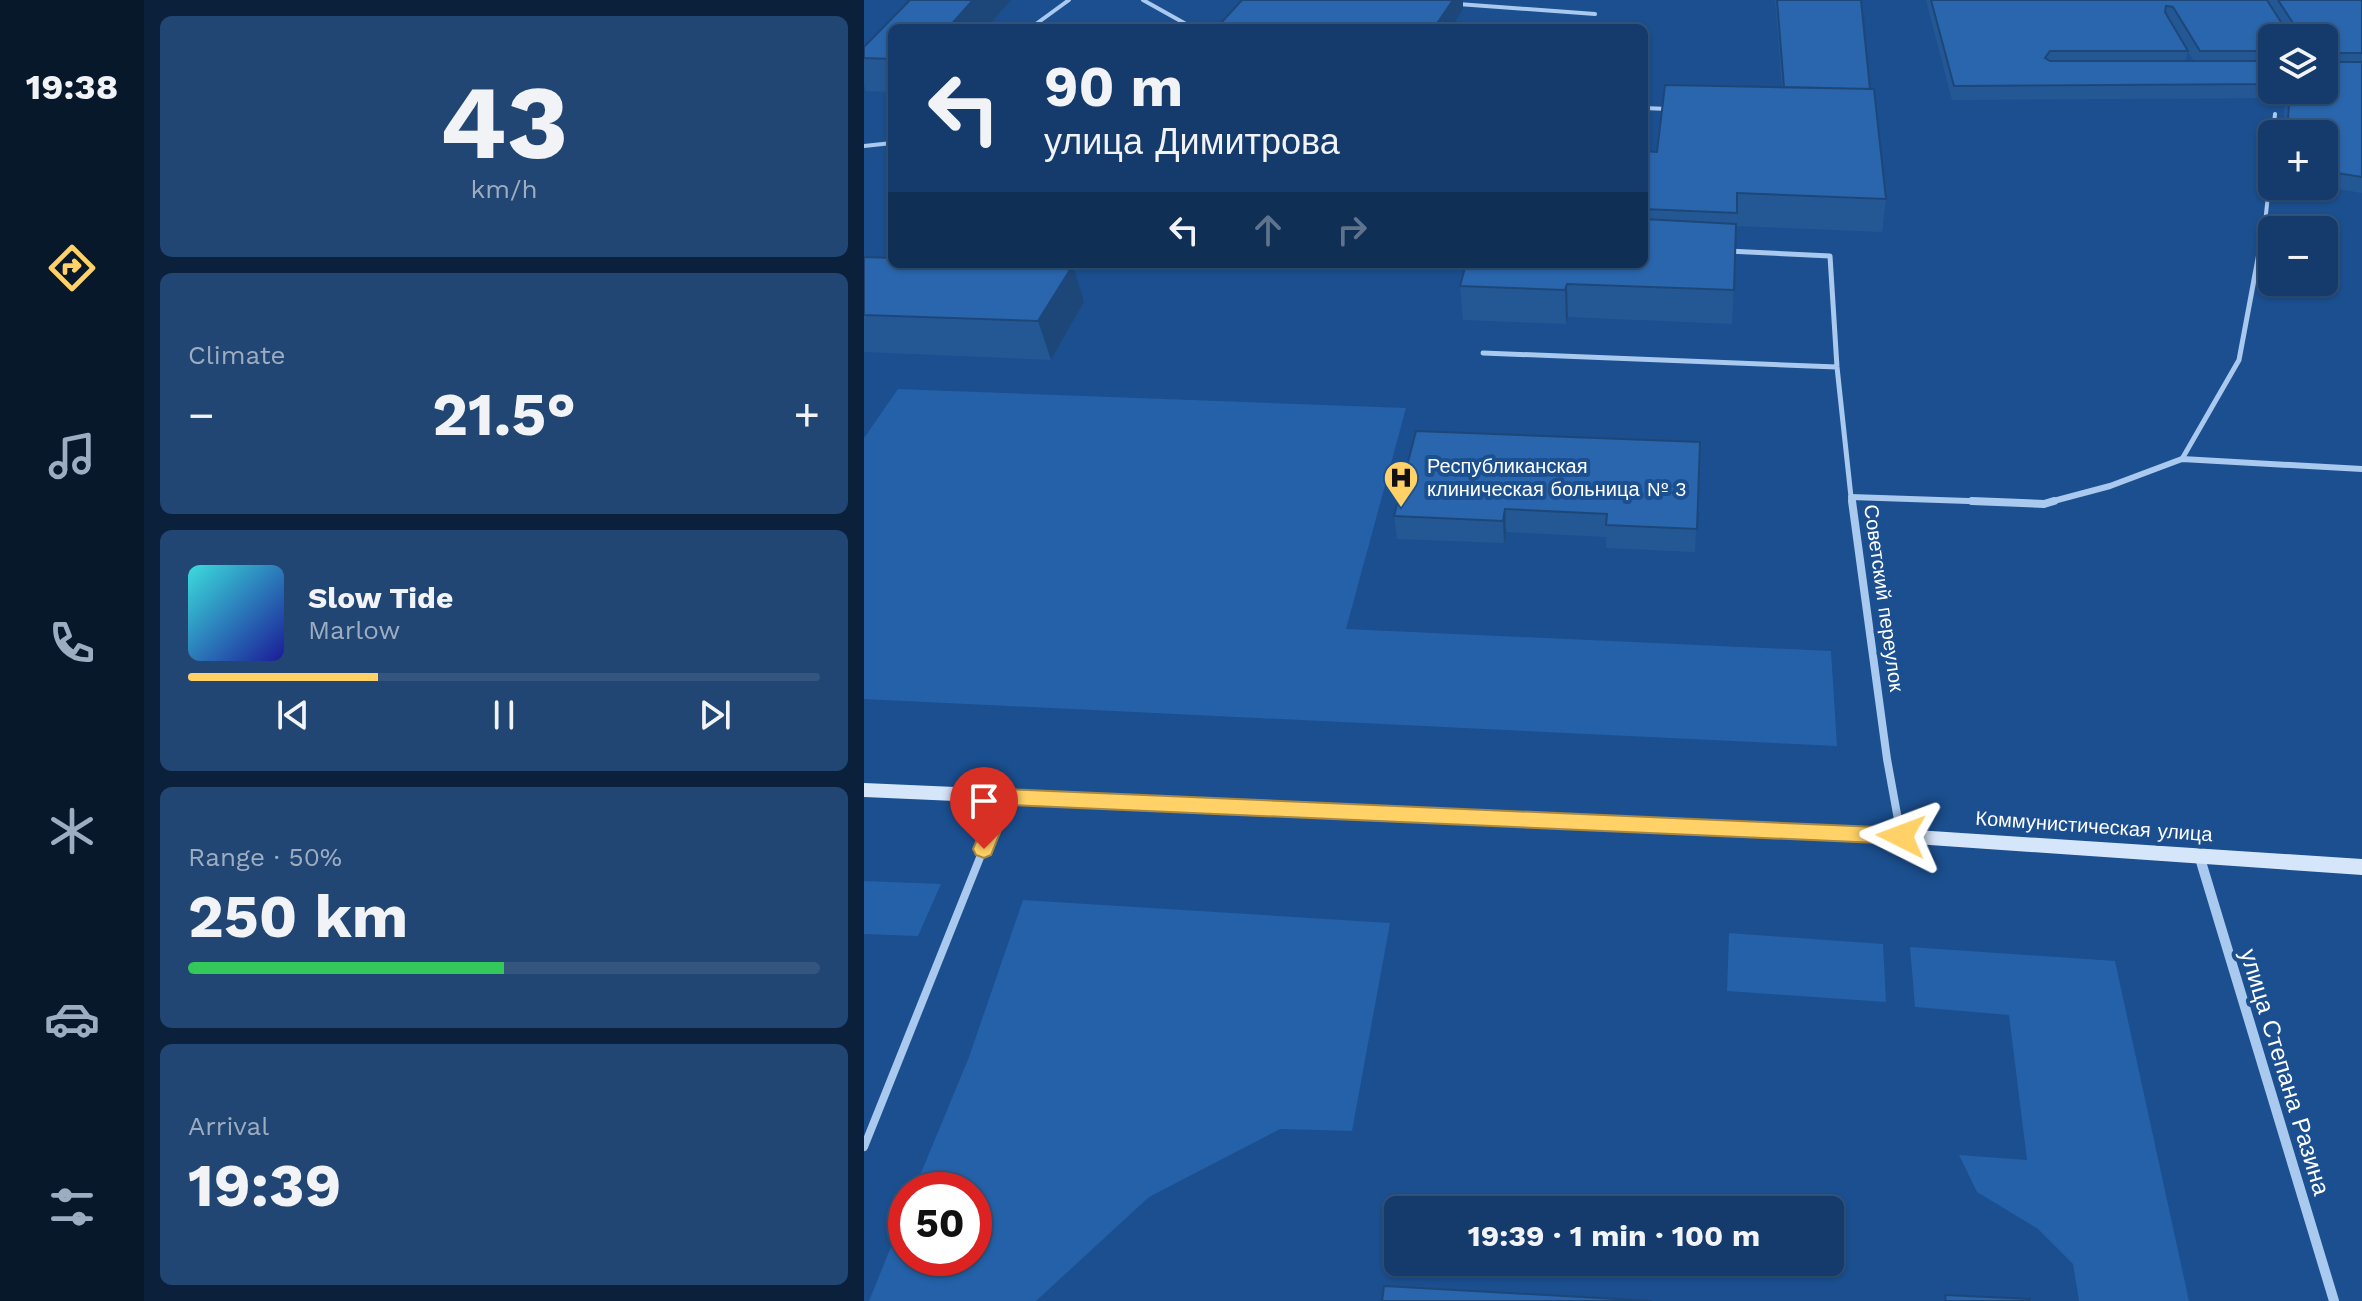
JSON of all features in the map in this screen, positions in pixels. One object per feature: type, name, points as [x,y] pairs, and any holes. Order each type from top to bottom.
[{"type":"main road","name":"Коммунистическая улица","points":[[864,790],[1901,836],[2362,867]]},
{"type":"street","name":"Советский переулок","points":[[1901,836],[1887,759],[1851,497],[2044,504],[2110,486],[2182,459],[2362,469]]},
{"type":"street","name":"улица Степана Разина","points":[[2199,854],[2334,1301]]},
{"type":"lane","points":[[1036,24],[1069,0]]},
{"type":"lane","points":[[1143,0],[1186,24]]},
{"type":"lane","points":[[1457,3],[1595,14]]},
{"type":"lane","points":[[1648,108],[1676,109]]},
{"type":"lane","points":[[2274,120],[2275,114]]},
{"type":"lane","points":[[864,146],[888,143]]},
{"type":"lane","points":[[2182,459],[2239,360],[2269,200]]},
{"type":"lane","points":[[1721,251],[1830,256],[1837,367],[1851,497]]},
{"type":"lane","points":[[1483,353],[1837,367]]},
{"type":"lane","points":[[864,1147],[1005,796]]},
{"type":"shaded area","points":[[898,389],[1406,408],[1346,629],[1831,651],[1837,746],[864,699],[864,438]]},
{"type":"shaded area","points":[[864,881],[941,884],[918,936],[864,934]]},
{"type":"shaded area","points":[[1023,900],[1390,923],[1352,1131],[1280,1129],[1149,1197],[1036,1301],[869,1301],[888,1254],[888,1276],[992,1276],[992,1172],[921,1172],[969,1057]]},
{"type":"shaded area","points":[[1729,933],[1883,944],[1886,1002],[1727,991]]},
{"type":"shaded area","points":[[1910,947],[2115,961],[2189,1301],[2079,1301],[2073,1264],[2038,1229],[1977,1192],[1959,1155],[2027,1160],[2009,1015],[1915,1007]]},
{"type":"building","points":[[910,0],[973,0],[952,24],[888,24],[888,59],[864,58],[864,47]]},
{"type":"building","points":[[1242,0],[1453,0],[1437,24],[1220,24]]},
{"type":"building","points":[[1777,0],[1861,0],[1870,89],[1784,87]]},
{"type":"building","points":[[1931,0],[2267,0],[2282,24],[2258,24],[2258,51],[2200,51],[2173,7],[2166,6],[2165,12],[2188,51],[2050,51],[2045,58],[2050,61],[2258,61],[2258,84],[1954,86]]},
{"type":"building","points":[[2278,0],[2362,0],[2362,53],[2338,53],[2338,24],[2292,24]]},
{"type":"building","points":[[2338,62],[2362,62],[2362,177],[2338,173],[2338,120],[2288,120],[2289,104],[2338,104]]},
{"type":"building","points":[[1665,85],[1874,89],[1886,199],[1737,193],[1737,213],[1648,209],[1648,151],[1657,152]]},
{"type":"building","points":[[1648,219],[1736,224],[1734,290],[1567,284],[1565,290],[1460,286],[1465,268],[1648,268]]},
{"type":"building","points":[[864,257],[888,258],[888,268],[1071,268],[1038,321],[864,315]]},
{"type":"building","points":[[1416,431],[1700,442],[1697,529],[1606,525],[1607,514],[1505,509],[1503,521],[1394,516]]},
{"type":"building","points":[[1384,1286],[1652,1301],[1382,1301]]},
{"type":"building","points":[[1945,1295],[2030,1299],[2030,1301],[1946,1301]]},
{"type":"place","name":"Республиканская клиническая больница № 3","points":[[1401,509]]},
{"type":"route","points":[[984,849],[1005,796],[1901,836]]}]
